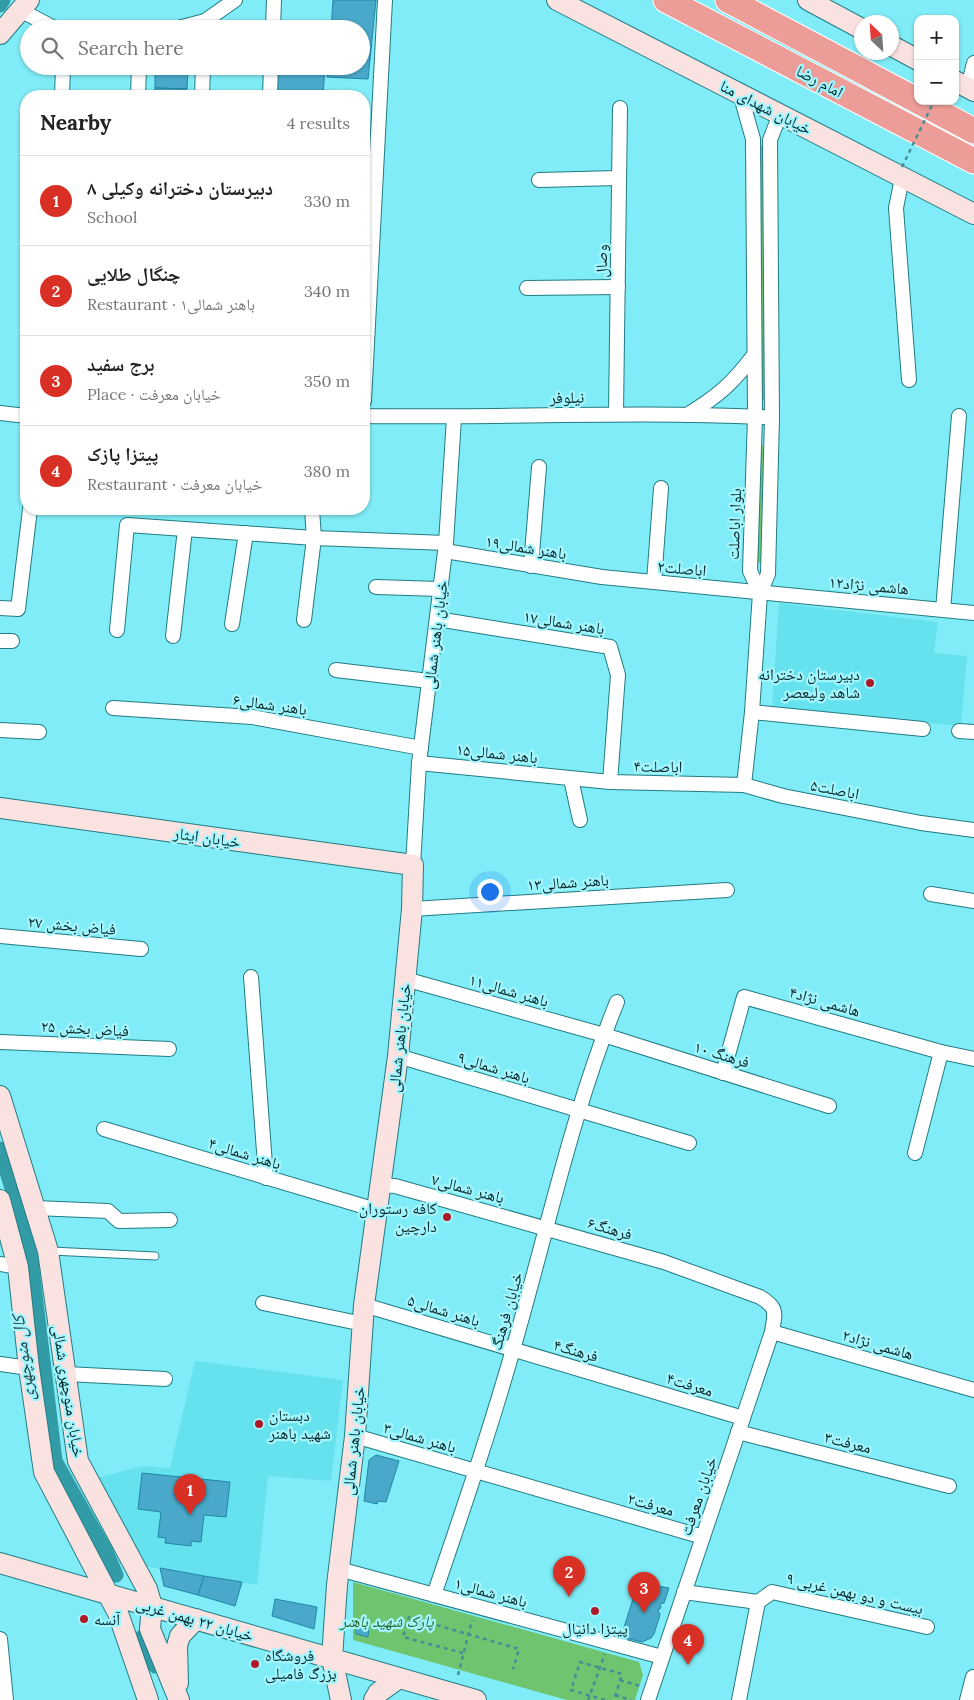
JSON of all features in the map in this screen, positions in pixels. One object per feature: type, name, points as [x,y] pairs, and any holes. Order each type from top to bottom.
[{"type":"highway","name":"امام رضا","points":[[666,0],[974,161]]},
{"type":"highway","name":"امام رضا","points":[[728,0],[914,99]]},
{"type":"highway","name":"امام رضا","points":[[925,105],[974,131]]},
{"type":"street","points":[[211,20],[235,0]]},
{"type":"street","points":[[273,20],[274,0]]},
{"type":"street","points":[[370,286],[385,0]]},
{"type":"street","name":"خیابان شهدای منا","points":[[557,0],[780,114],[902,172],[974,214]]},
{"type":"street","points":[[808,0],[854,25]]},
{"type":"street","points":[[0,34],[25,5],[44,20]]},
{"type":"street","points":[[899,50],[914,58]]},
{"type":"street","points":[[966,86],[974,63]]},
{"type":"street","points":[[62,90],[63,75]]},
{"type":"street","points":[[138,90],[139,75]]},
{"type":"street","points":[[202,90],[203,75]]},
{"type":"street","points":[[270,90],[271,75]]},
{"type":"street","name":"بلوار اباصلت","points":[[740,93],[753,139],[755,417],[750,571],[760,592]]},
{"type":"street","name":"وصال","points":[[616,414],[620,108]]},
{"type":"street","points":[[744,785],[752,712],[760,592],[768,574],[772,418],[770,140],[780,114]]},
{"type":"street","points":[[753,139],[758,135],[762,135],[770,140]]},
{"type":"street","points":[[902,172],[896,208],[909,380]]},
{"type":"street","points":[[539,180],[619,178]]},
{"type":"street","points":[[528,288],[618,287]]},
{"type":"street","points":[[687,415],[724,391],[737,378],[754,355]]},
{"type":"street","points":[[0,414],[20,416]]},
{"type":"street","name":"نیلوفر","points":[[370,416],[454,418],[616,414],[772,418]]},
{"type":"street","points":[[943,610],[959,416]]},
{"type":"street","name":"خیابان باهنر شمالی","points":[[341,1700],[332,1658],[339,1569],[355,1436],[364,1314],[376,1210],[398,1056],[412,909],[419,763],[445,547],[454,418]]},
{"type":"street","points":[[531,566],[539,467]]},
{"type":"street","points":[[654,582],[661,488]]},
{"type":"street","points":[[0,608],[18,609],[29,515]]},
{"type":"street","points":[[304,620],[314,538],[312,515]]},
{"type":"street","name":"باهنر شمالی۱۹","points":[[116,630],[127,525],[445,547],[531,566],[602,577]]},
{"type":"street","points":[[173,636],[185,529]]},
{"type":"street","points":[[232,624],[246,533]]},
{"type":"street","name":"اباصلت۲","points":[[602,577],[760,592]]},
{"type":"street","points":[[376,587],[440,589]]},
{"type":"street","name":"هاشمی نژاد۱۲","points":[[760,592],[974,613]]},
{"type":"street","name":"باهنر شمالی۱۷","points":[[437,619],[610,647],[618,674],[610,782]]},
{"type":"street","points":[[336,670],[429,681]]},
{"type":"street","name":"باهنر شمالی۶","points":[[112,708],[252,716],[421,748]]},
{"type":"street","points":[[752,712],[924,729]]},
{"type":"street","points":[[0,730],[39,732]]},
{"type":"street","points":[[960,731],[974,732]]},
{"type":"street","name":"باهنر شمالی۱۵","points":[[419,763],[571,779]]},
{"type":"street","points":[[571,779],[580,820]]},
{"type":"street","name":"اباصلت۴","points":[[571,779],[610,782],[744,785]]},
{"type":"street","name":"اباصلت۵","points":[[744,785],[783,796],[921,823],[974,830]]},
{"type":"street","name":"خیابان ایثار","points":[[0,808],[414,865]]},
{"type":"street","name":"باهنر شمالی۱۳","points":[[412,909],[727,890]]},
{"type":"street","points":[[931,894],[974,901]]},
{"type":"street","name":"فیاض بخش ۲۷","points":[[0,936],[141,949]]},
{"type":"street","points":[[251,977],[266,1178]]},
{"type":"street","name":"باهنر شمالی۱۱","points":[[405,979],[604,1035]]},
{"type":"street","name":"هاشمی نژاد۴","points":[[723,1073],[744,997],[941,1052],[974,1059]]},
{"type":"street","name":"خیابان فرهنگ","points":[[434,1595],[476,1472],[513,1350],[579,1112],[604,1035],[618,1002]]},
{"type":"street","name":"فرهنگ ۱۰","points":[[604,1035],[829,1106]]},
{"type":"street","name":"فیاض بخش ۲۵","points":[[0,1042],[169,1049]]},
{"type":"street","points":[[916,1153],[941,1052]]},
{"type":"street","name":"باهنر شمالی۹","points":[[398,1056],[689,1144]]},
{"type":"street","name":"خیابان منوچهری شمالی","points":[[0,1096],[48,1251],[78,1462],[147,1589],[152,1606],[150,1628],[179,1698]]},
{"type":"street","name":"باهنر شمالی۴","points":[[104,1129],[376,1210]]},
{"type":"street","name":"باهنر شمالی۷","points":[[380,1185],[395,1186],[547,1228]]},
{"type":"street","name":"خیابان منوچهری شمالی","points":[[0,1200],[9,1266],[29,1368],[44,1472],[122,1624],[148,1700]]},
{"type":"street","points":[[35,1208],[108,1211],[119,1221],[170,1220]]},
{"type":"street","name":"فرهنگ۶","points":[[547,1228],[664,1262],[760,1297],[770,1303]]},
{"type":"street","name":"باهنر شمالی۵","points":[[263,1303],[364,1314],[513,1350]]},
{"type":"street","name":"خیابان معرفت","points":[[650,1695],[772,1332],[774,1313],[770,1303]]},
{"type":"street","name":"هاشمی نژاد۲","points":[[772,1332],[974,1390]]},
{"type":"street","name":"فرهنگ۴","points":[[513,1350],[628,1384]]},
{"type":"street","points":[[0,1364],[29,1368]]},
{"type":"street","points":[[66,1374],[165,1378]]},
{"type":"street","name":"معرفت۴","points":[[628,1384],[743,1418]]},
{"type":"street","name":"معرفت۳","points":[[738,1432],[949,1486]]},
{"type":"street","name":"باهنر شمالی۳","points":[[355,1436],[589,1504]]},
{"type":"street","name":"معرفت۲","points":[[589,1504],[703,1537]]},
{"type":"street","name":"خیابان ۲۲ بهمن غربی","points":[[0,1563],[470,1699]]},
{"type":"street","name":"باهنر شمالی۱","points":[[339,1569],[662,1657]]},
{"type":"street","points":[[684,1592],[758,1602],[739,1700]]},
{"type":"street","name":"بیست و دو بهمن غربی ۹","points":[[758,1602],[772,1592],[927,1627]]},
{"type":"street","points":[[179,1698],[177,1646],[180,1636],[196,1619]]},
{"type":"street","points":[[0,1639],[6,1700]]},
{"type":"street","points":[[967,1700],[973,1677]]},
{"type":"street","points":[[374,1700],[378,1693],[399,1678]]},
{"type":"lane","points":[[48,1251],[155,1256]]},
{"type":"path","points":[[902,172],[932,105]]},
{"type":"path","points":[[458,1675],[462,1653],[476,1607]]},
{"type":"path","points":[[462,1653],[403,1638],[409,1617],[518,1649],[513,1669]]},
{"type":"path","points":[[588,1700],[609,1643]]},
{"type":"path","points":[[605,1700],[571,1690],[580,1662],[622,1674],[614,1700]]},
{"type":"path","points":[[620,1680],[650,1695]]},
{"type":"path","points":[[615,1695],[631,1700]]},
{"type":"shaded area","name":"دبیرستان دخترانه شاهد ولیعصر","points":[[779,603],[938,622],[934,653],[967,656],[961,726],[772,709]]},
{"type":"shaded area","points":[[195,1361],[343,1380],[331,1481],[268,1476],[257,1585],[145,1566],[92,1479],[143,1466],[170,1468]]},
{"type":"green space","points":[[760,145],[764,146],[766,398],[762,401],[759,148]]},
{"type":"green space","points":[[762,444],[764,450],[763,558],[760,563],[757,562],[757,558],[760,446]]},
{"type":"green space","name":"پارک شهید باهنر","points":[[353,1582],[639,1662],[643,1675],[635,1700],[567,1700],[353,1640]]},
{"type":"building","points":[[333,0],[376,0],[370,59],[370,20],[332,20]]},
{"type":"building","points":[[155,75],[188,75],[187,89],[155,88]]},
{"type":"building","points":[[278,75],[324,75],[323,90],[277,90]]},
{"type":"building","points":[[327,75],[368,75],[368,79],[327,77]]},
{"type":"building","points":[[155,88],[187,89],[187,90],[155,90]]},
{"type":"building","points":[[376,1455],[399,1461],[386,1502],[378,1501],[377,1504],[364,1501],[369,1460]]},
{"type":"building","points":[[142,1473],[230,1482],[226,1517],[204,1515],[201,1542],[191,1541],[191,1546],[165,1543],[166,1538],[158,1537],[161,1512],[138,1509]]},
{"type":"building","points":[[160,1568],[204,1576],[198,1595],[164,1586]]},
{"type":"building","points":[[204,1576],[242,1582],[235,1606],[198,1595]]},
{"type":"building","points":[[638,1583],[669,1588],[664,1603],[660,1604],[661,1608],[658,1610],[660,1615],[654,1634],[651,1638],[642,1642],[621,1637]]},
{"type":"building","points":[[275,1599],[317,1607],[314,1629],[272,1616]]},
{"type":"building","points":[[356,1621],[369,1624],[368,1637],[356,1634]]},
{"type":"waterway","name":"کال منوچهری","points":[[0,5],[3,0]]},
{"type":"waterway","name":"کال منوچهری","points":[[0,1149],[29,1244],[55,1461],[106,1552],[116,1575]]},
{"type":"waterway","name":"کال منوچهری","points":[[142,1637],[155,1666]]},
{"type":"place","name":"دبیرستان دخترانه شاهد ولیعصر","points":[[870,683]]},
{"type":"place","name":"کافه رستوران دارچین","points":[[447,1217]]},
{"type":"place","name":"دبستان شهید باهنر","points":[[259,1424]]},
{"type":"place","name":"دبیرستان دخترانه وکیلی ۸","points":[[190,1515]]},
{"type":"place","name":"چنگال طلایی","points":[[569,1597]]},
{"type":"place","name":"پیتزا دانیال","points":[[595,1611]]},
{"type":"place","name":"برج سفید","points":[[644,1613]]},
{"type":"place","name":"آنسه","points":[[84,1619]]},
{"type":"place","name":"فروشگاه بزرگ فامیلی","points":[[255,1664]]},
{"type":"place","name":"پیتزا پازک","points":[[688,1665]]}]
